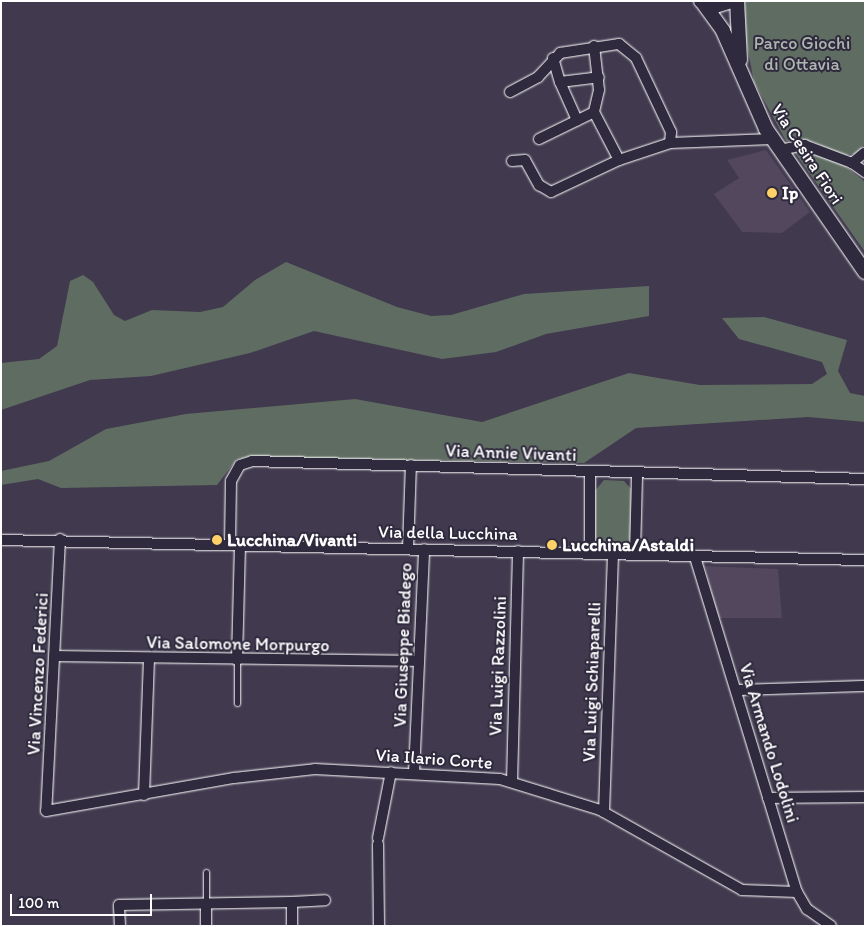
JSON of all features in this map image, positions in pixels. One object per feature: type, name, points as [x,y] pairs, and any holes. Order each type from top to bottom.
[{"type":"street","points":[[702,2],[715,6],[731,1]]},
{"type":"street","name":"Via Cesira Fiori","points":[[737,1],[743,78]]},
{"type":"street","name":"Via Cesira Fiori","points":[[702,2],[723,31],[743,78],[776,145],[865,272]]},
{"type":"street","points":[[510,92],[538,77],[553,58],[594,46],[619,44],[636,58],[671,132],[670,144]]},
{"type":"street","points":[[594,46],[598,77],[594,112],[619,160]]},
{"type":"street","points":[[553,58],[560,82],[577,120]]},
{"type":"street","points":[[560,82],[598,77]]},
{"type":"street","points":[[539,139],[594,112]]},
{"type":"street","points":[[512,161],[525,160],[539,185],[551,192],[619,160],[670,144],[804,145],[852,163],[865,172]]},
{"type":"street","points":[[852,163],[864,153]]},
{"type":"street","points":[[864,153],[865,164]]},
{"type":"street","name":"Via Annie Vivanti","points":[[235,544],[231,481],[245,462],[865,480]]},
{"type":"street","points":[[408,549],[411,466]]},
{"type":"street","points":[[590,472],[590,553]]},
{"type":"street","points":[[635,553],[636,474]]},
{"type":"street","name":"Via della Lucchina","points":[[1,540],[60,539],[865,560]]},
{"type":"street","name":"Via Vincenzo Federici","points":[[46,811],[56,656],[60,539]]},
{"type":"street","points":[[235,544],[237,660]]},
{"type":"street","name":"Via Giuseppe Biadego","points":[[414,773],[424,549]]},
{"type":"street","name":"Via Luigi Razzolini","points":[[512,782],[518,551]]},
{"type":"street","name":"Via Luigi Schiaparelli","points":[[604,812],[613,553]]},
{"type":"street","name":"Via Armando Lodolini","points":[[695,557],[797,892],[807,909],[831,926]]},
{"type":"street","name":"Via Salomone Morpurgo","points":[[56,656],[149,659],[420,661]]},
{"type":"street","points":[[144,795],[149,659]]},
{"type":"street","points":[[736,690],[865,686]]},
{"type":"street","name":"Via Ilario Corte","points":[[46,811],[310,769],[414,773],[512,782],[604,812],[742,890],[797,892]]},
{"type":"street","points":[[379,926],[378,841],[391,772]]},
{"type":"street","points":[[768,798],[865,797]]},
{"type":"street","points":[[120,926],[119,905],[325,900]]},
{"type":"street","points":[[292,902],[292,926]]},
{"type":"street","points":[[206,904],[206,926]]},
{"type":"lane","points":[[237,660],[237,703]]},
{"type":"lane","points":[[206,872],[206,904]]},
{"type":"shaded area","points":[[766,150],[810,212],[782,233],[742,232],[714,194],[739,178],[727,160]]},
{"type":"shaded area","points":[[705,566],[778,569],[782,618],[718,618]]},
{"type":"green space","name":"Parco Giochi di Ottavia","points":[[745,1],[865,1],[865,144],[856,154],[843,155],[813,142],[786,141],[754,82],[745,36]]},
{"type":"green space","points":[[793,150],[816,152],[844,165],[865,182],[865,252]]},
{"type":"green space","points":[[286,262],[397,307],[431,316],[451,315],[524,294],[649,286],[649,316],[546,334],[496,352],[442,359],[314,331],[250,353],[151,376],[90,380],[1,410],[1,363],[39,359],[57,346],[70,281],[83,275],[93,282],[114,315],[125,321],[152,310],[200,312],[223,307],[255,280]]},
{"type":"green space","points":[[764,317],[847,340],[838,371],[850,393],[865,396],[865,422],[808,417],[636,428],[584,463],[249,457],[237,459],[217,485],[61,488],[38,479],[1,485],[1,471],[49,461],[106,429],[186,414],[355,399],[482,422],[629,373],[700,385],[812,384],[827,374],[822,362],[739,339],[722,318]]},
{"type":"green space","points":[[604,480],[624,481],[633,491],[630,539],[622,545],[601,544],[594,537],[594,492]]},
{"type":"place","name":"Ip","points":[[772,193]]},
{"type":"place","name":"Lucchina/Vivanti","points":[[217,540]]},
{"type":"place","name":"Lucchina/Astaldi","points":[[552,545]]}]
